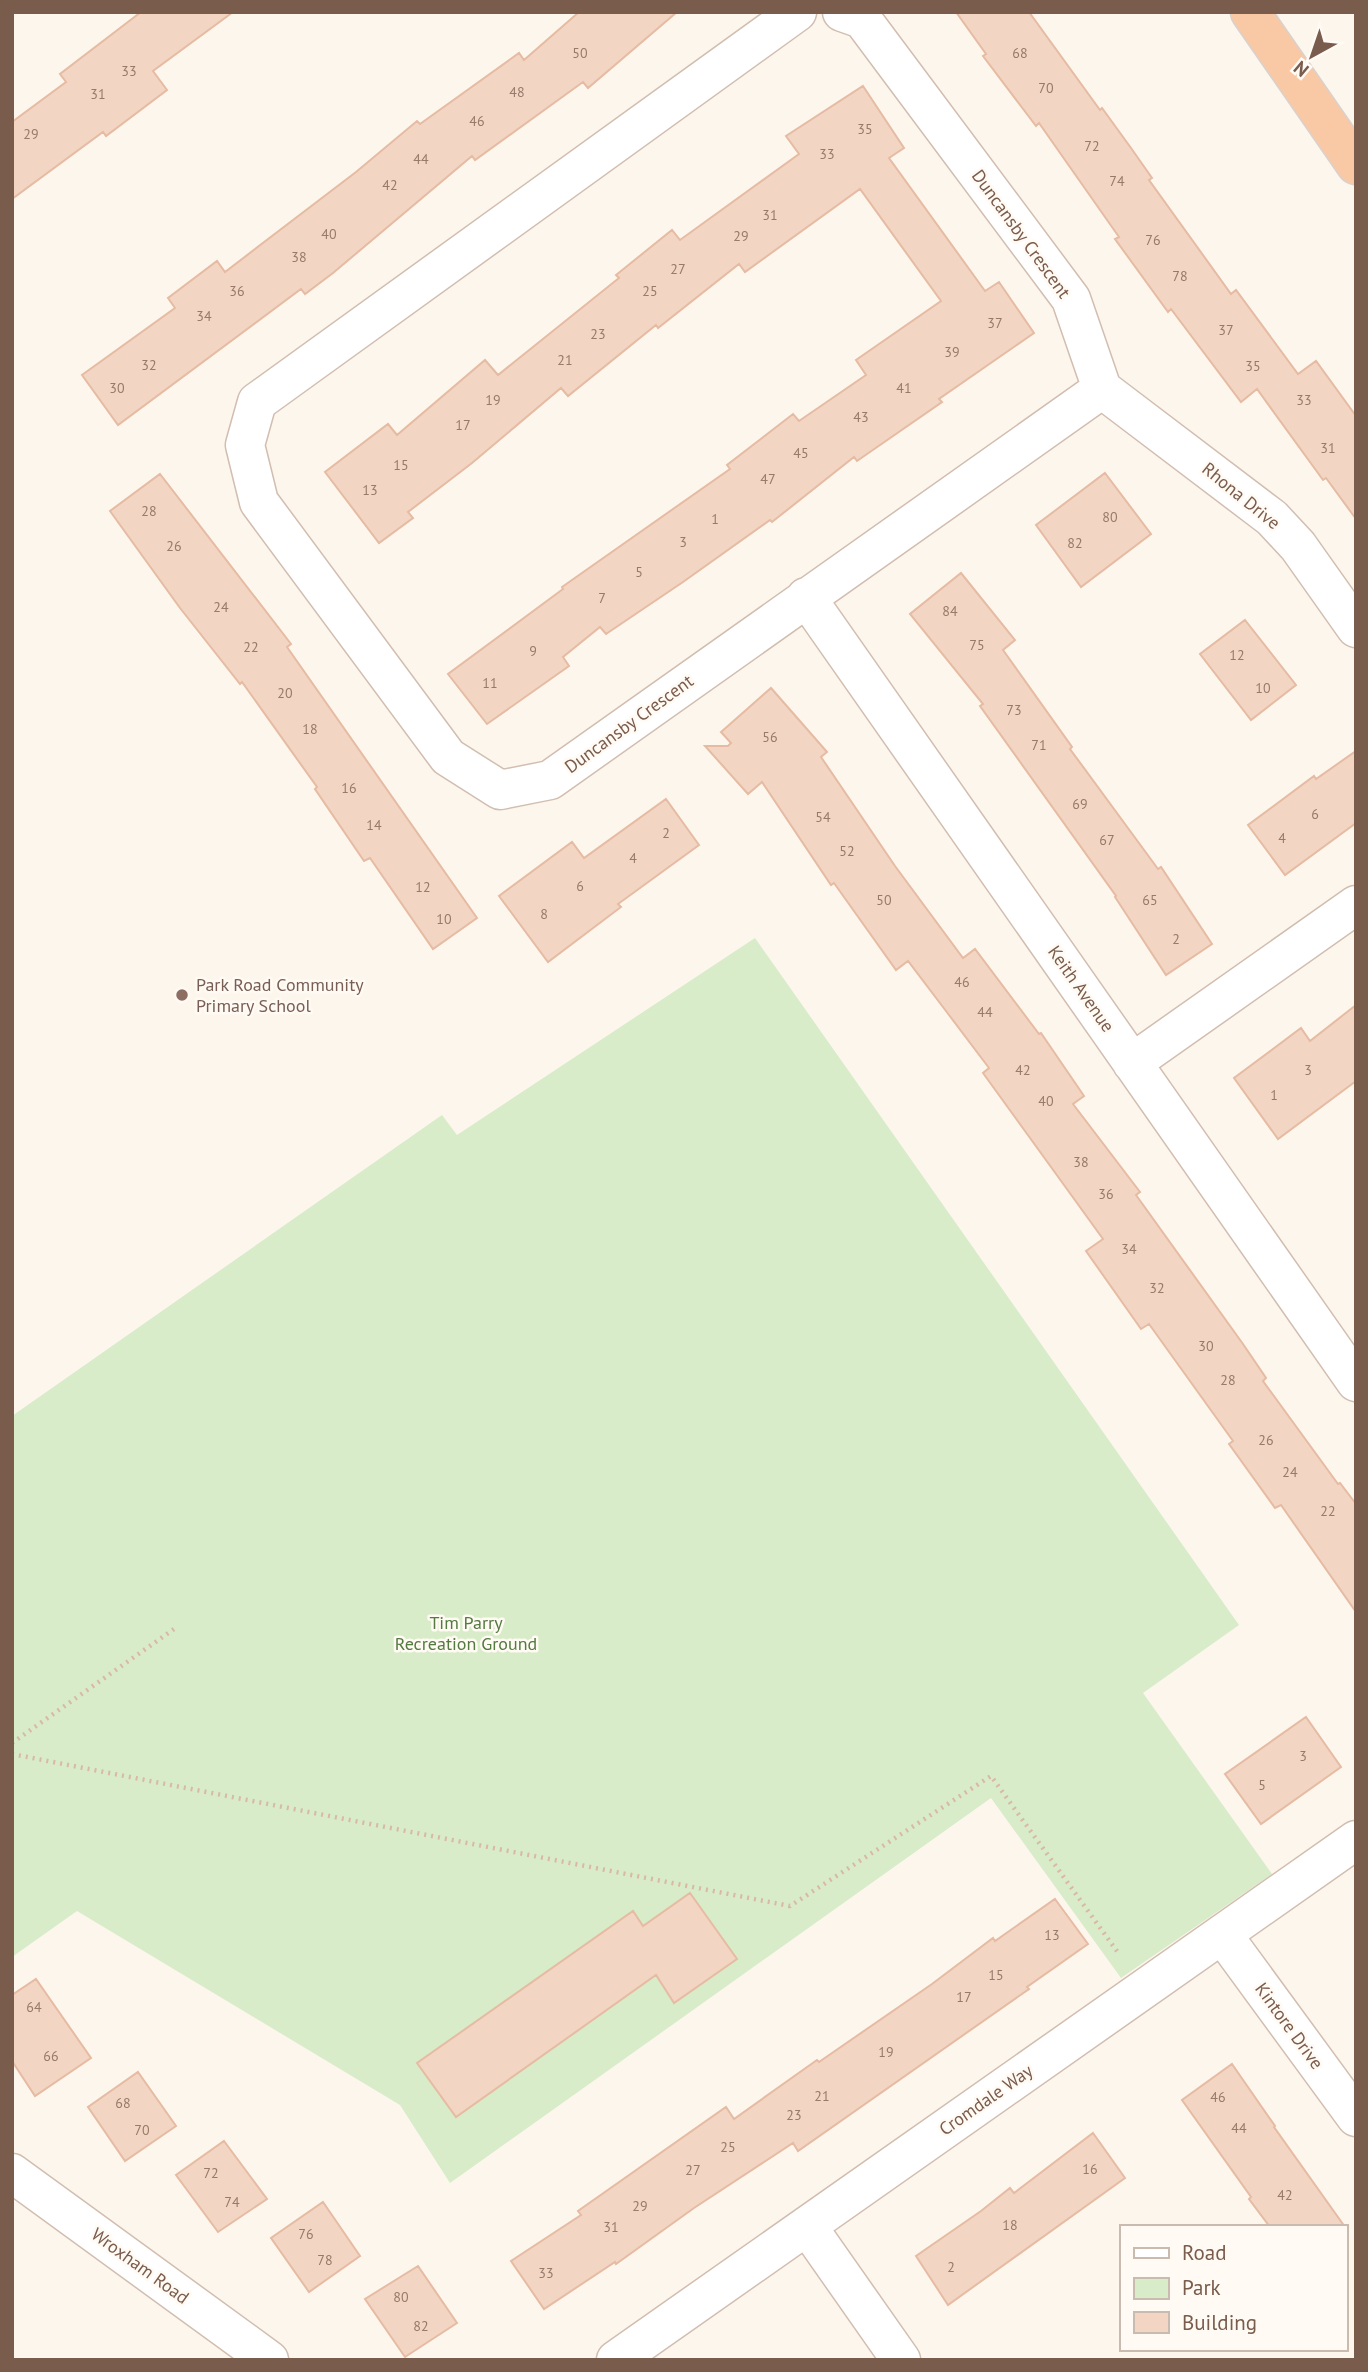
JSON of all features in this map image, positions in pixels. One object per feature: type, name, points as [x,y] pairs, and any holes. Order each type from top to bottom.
[{"type":"highway","points":[[1250,12],[1356,165]]},
{"type":"street","name":"Duncansby Crescent","points":[[797,12],[257,402],[245,445],[259,502],[448,757],[500,790],[551,780],[1102,388],[1071,299],[862,19],[842,12]]},
{"type":"street","name":"Rhona Drive","points":[[1102,388],[1272,518],[1298,546],[1356,628]]},
{"type":"street","name":"Keith Avenue","points":[[806,597],[1356,1382]]},
{"type":"street","points":[[1132,1063],[1356,905]]},
{"type":"street","name":"Cromdale Way","points":[[616,2360],[1356,1840]]},
{"type":"street","name":"Kintore Drive","points":[[1222,1934],[1356,2117]]},
{"type":"street","name":"Wroxham Road","points":[[12,2173],[269,2360]]},
{"type":"street","points":[[807,2226],[901,2360]]},
{"type":"path","points":[[12,1743],[174,1629]]},
{"type":"path","points":[[12,1754],[790,1906],[991,1776],[1144,1989]]},
{"type":"green space","name":"Tim Parry Recreation Ground","points":[[755,938],[1239,1625],[1143,1693],[1272,1874],[1121,1978],[991,1798],[450,2183],[400,2105],[77,1911],[12,1957],[12,1416],[442,1115],[457,1135]]},
{"type":"building","points":[[141,12],[233,12],[153,71],[167,90],[106,136],[103,132],[12,199],[12,122],[66,82],[60,74]]},
{"type":"building","points":[[579,12],[677,12],[588,88],[583,82],[475,160],[472,156],[333,273],[305,294],[301,289],[118,425],[82,375],[175,308],[168,298],[217,261],[225,272],[356,172],[417,121],[420,124],[519,53],[524,60]]},
{"type":"building","points":[[956,12],[1029,12],[1131,148],[1152,178],[1149,180],[1231,294],[1236,290],[1298,374],[1316,361],[1356,416],[1356,519],[1326,478],[1323,480],[1257,389],[1241,402],[1171,309],[1168,312],[1115,239],[1119,237],[1039,123],[1036,126],[983,56],[986,54]]},
{"type":"building","points":[[863,86],[904,148],[889,158],[985,291],[999,282],[1034,333],[939,399],[942,402],[857,461],[854,457],[772,522],[770,520],[606,634],[600,627],[563,657],[569,666],[487,724],[448,674],[563,589],[562,587],[730,469],[727,465],[793,414],[799,421],[866,375],[856,360],[941,301],[860,189],[745,272],[739,264],[658,328],[656,325],[568,396],[561,388],[472,463],[408,512],[413,518],[379,543],[325,472],[388,424],[397,435],[485,360],[498,375],[619,278],[616,275],[672,230],[680,240],[799,154],[786,136]]},
{"type":"building","points":[[1105,473],[1151,534],[1081,587],[1036,525]]},
{"type":"building","points":[[160,474],[291,644],[287,647],[477,918],[433,949],[370,858],[364,861],[315,789],[317,787],[242,682],[240,684],[180,608],[110,511]]},
{"type":"building","points":[[961,573],[1015,640],[1003,650],[1072,747],[1070,749],[1158,869],[1161,867],[1212,944],[1166,975],[1116,896],[980,706],[983,704],[910,614]]},
{"type":"building","points":[[1245,620],[1296,685],[1251,720],[1200,654]]},
{"type":"building","points":[[771,688],[827,752],[821,757],[895,866],[963,958],[975,949],[1039,1034],[1041,1033],[1084,1096],[1073,1104],[1140,1192],[1136,1195],[1243,1344],[1266,1378],[1263,1381],[1338,1484],[1340,1483],[1356,1504],[1356,1612],[1281,1505],[1275,1508],[1229,1444],[1233,1441],[1149,1324],[1141,1329],[1086,1251],[1103,1239],[983,1073],[989,1068],[908,961],[896,970],[834,883],[831,885],[762,782],[748,794],[705,746],[728,746],[731,743],[721,732]]},
{"type":"building","points":[[1356,751],[1356,823],[1285,875],[1248,825],[1314,776],[1316,779]]},
{"type":"building","points":[[666,799],[699,845],[618,904],[621,907],[548,962],[499,896],[572,842],[584,858]]},
{"type":"building","points":[[1356,1005],[1356,1081],[1278,1139],[1234,1078],[1301,1028],[1310,1041]]},
{"type":"building","points":[[1306,1717],[1341,1767],[1261,1824],[1225,1774]]},
{"type":"building","points":[[690,1893],[737,1959],[674,2003],[656,1975],[456,2117],[417,2063],[633,1911],[643,1926]]},
{"type":"building","points":[[1055,1899],[1088,1944],[1027,1987],[1029,1989],[798,2151],[793,2143],[694,2208],[616,2264],[615,2262],[544,2309],[511,2261],[581,2215],[578,2211],[726,2107],[734,2119],[932,1984],[993,1938],[995,1941]]},
{"type":"building","points":[[36,1979],[91,2058],[35,2096],[12,2061],[12,1995]]},
{"type":"building","points":[[1232,2064],[1344,2225],[1268,2225],[1182,2100]]},
{"type":"building","points":[[138,2072],[176,2126],[125,2161],[88,2107]]},
{"type":"building","points":[[1093,2133],[1125,2178],[948,2305],[916,2256],[1010,2188],[1014,2193]]},
{"type":"building","points":[[224,2141],[267,2199],[218,2232],[176,2175]]},
{"type":"building","points":[[323,2202],[360,2256],[309,2292],[271,2238]]},
{"type":"building","points":[[418,2266],[457,2323],[405,2357],[365,2299]]},
{"type":"place","name":"Park Road Community Primary School","points":[[182,995]]}]
